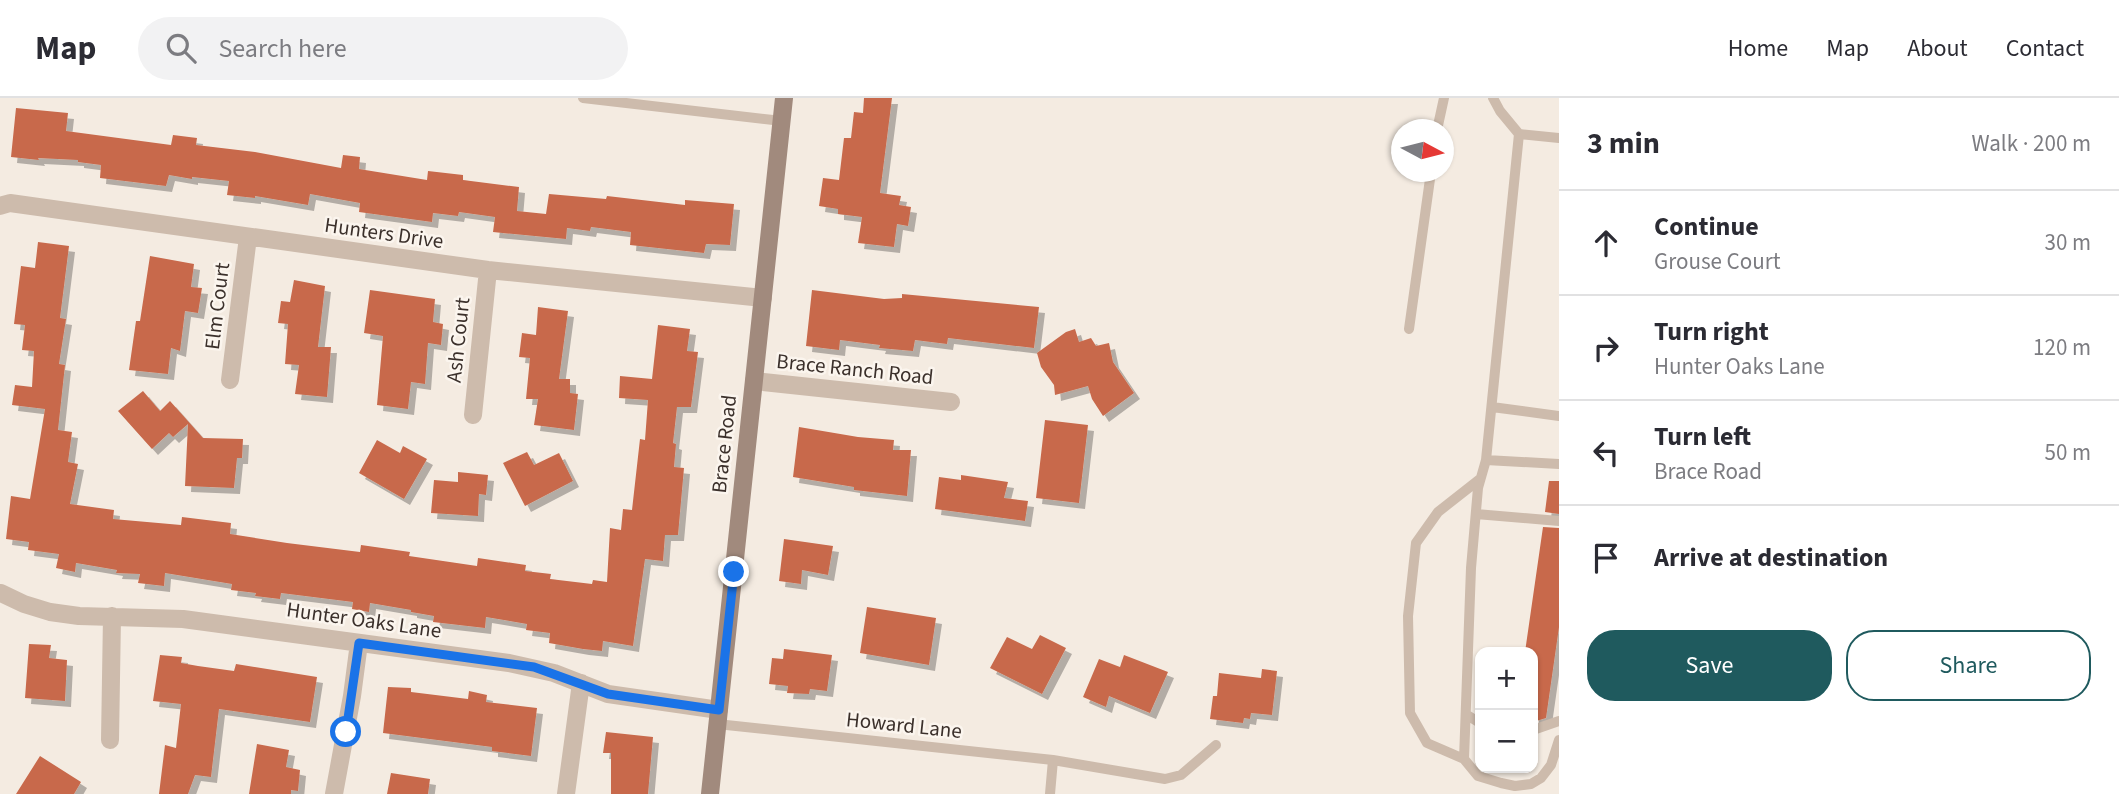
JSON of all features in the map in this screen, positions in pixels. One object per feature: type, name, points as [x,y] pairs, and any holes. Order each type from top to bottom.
[{"type":"street","name":"Brace Road","points":[[710,794],[785,98]]},
{"type":"street","name":"Hunters Drive","points":[[0,206],[10,203],[488,270],[763,298]]},
{"type":"street","name":"Elm Court","points":[[230,380],[248,237]]},
{"type":"street","name":"Ash Court","points":[[473,415],[488,270]]},
{"type":"street","name":"Brace Ranch Road","points":[[754,381],[951,402]]},
{"type":"street","name":"Hunter Oaks Lane","points":[[1,593],[50,612],[183,619],[534,667],[622,697],[718,717]]},
{"type":"street","points":[[110,740],[112,616]]},
{"type":"street","points":[[334,794],[359,643]]},
{"type":"street","points":[[566,794],[581,683]]},
{"type":"lane","points":[[581,98],[782,121]]},
{"type":"lane","points":[[1439,119],[1444,98]]},
{"type":"lane","points":[[1493,98],[1519,134],[1559,138]]},
{"type":"lane","points":[[1464,759],[1471,568],[1480,479],[1486,460],[1492,407],[1519,134]]},
{"type":"lane","points":[[1409,329],[1430,182]]},
{"type":"lane","points":[[1492,407],[1559,416]]},
{"type":"lane","points":[[1486,460],[1559,464]]},
{"type":"lane","points":[[1480,479],[1438,512],[1416,543],[1408,616],[1410,713],[1427,743],[1464,759],[1478,776],[1515,786],[1531,784],[1541,778],[1551,765],[1559,740]]},
{"type":"lane","points":[[1476,514],[1559,521]]},
{"type":"lane","points":[[1467,715],[1475,720]]},
{"type":"lane","name":"Howard Lane","points":[[718,717],[1053,760],[1165,779],[1181,775],[1216,745]]},
{"type":"lane","points":[[1538,728],[1559,721]]},
{"type":"lane","points":[[1050,794],[1053,760]]},
{"type":"building","points":[[864,98],[892,98],[880,193],[901,196],[899,205],[911,207],[908,226],[897,224],[894,247],[858,243],[862,217],[838,214],[838,209],[819,206],[823,178],[839,180],[844,138],[851,138],[854,112],[863,113]]},
{"type":"building","points":[[16,108],[68,113],[66,131],[171,145],[173,135],[197,138],[196,145],[255,152],[341,168],[343,155],[360,157],[359,169],[427,180],[428,171],[463,175],[463,180],[519,187],[517,211],[546,214],[549,194],[606,199],[607,196],[685,205],[685,200],[734,204],[730,245],[706,244],[704,253],[630,245],[631,232],[591,227],[590,231],[567,228],[566,239],[493,232],[495,217],[459,212],[458,216],[433,213],[432,222],[359,212],[360,203],[310,194],[308,205],[255,196],[227,195],[229,181],[169,175],[166,186],[100,178],[101,165],[78,160],[11,157]]},
{"type":"building","points":[[38,242],[69,246],[60,318],[66,319],[59,364],[65,365],[58,430],[72,432],[68,462],[78,464],[70,504],[114,510],[113,519],[181,525],[182,517],[231,523],[230,534],[287,543],[360,552],[361,545],[410,552],[409,556],[477,566],[478,558],[526,565],[525,571],[551,574],[550,579],[592,584],[593,580],[607,582],[610,528],[621,530],[623,509],[632,510],[640,439],[645,440],[648,400],[619,398],[620,376],[652,379],[658,325],[690,329],[687,351],[698,352],[691,407],[677,407],[673,443],[676,444],[674,467],[684,468],[678,535],[665,535],[663,561],[645,559],[633,646],[603,641],[602,651],[583,649],[549,643],[550,633],[526,630],[527,624],[486,617],[485,628],[433,622],[434,616],[411,610],[370,603],[369,612],[352,609],[353,602],[281,593],[280,599],[255,596],[256,593],[231,590],[232,584],[165,573],[164,586],[138,583],[140,574],[116,573],[117,570],[76,563],[75,572],[56,568],[59,554],[28,550],[29,542],[6,539],[11,496],[30,499],[45,409],[12,405],[15,385],[32,387],[34,351],[22,350],[25,325],[14,324],[21,266],[35,268]]},
{"type":"building","points":[[150,256],[194,264],[191,287],[202,288],[198,313],[185,311],[180,351],[171,348],[168,374],[129,370]]},
{"type":"building","points":[[294,280],[325,286],[318,347],[331,347],[327,397],[295,394],[299,365],[285,364],[288,324],[278,323],[281,301],[290,302]]},
{"type":"building","points":[[370,290],[435,299],[433,322],[443,324],[441,345],[428,343],[425,384],[411,382],[408,409],[377,405],[383,336],[364,333]]},
{"type":"building","points":[[812,290],[884,299],[902,298],[902,294],[1039,307],[1034,348],[948,338],[947,344],[915,340],[913,351],[840,340],[839,350],[806,346]]},
{"type":"building","points":[[538,307],[568,311],[559,379],[570,379],[570,393],[578,394],[574,430],[534,425],[538,399],[526,399],[530,358],[519,357],[522,333],[536,335]]},
{"type":"building","points":[[1075,329],[1079,342],[1091,338],[1096,346],[1109,343],[1113,362],[1134,393],[1103,416],[1092,399],[1088,386],[1055,395],[1054,385],[1041,367],[1037,353],[1066,332]]},
{"type":"building","points":[[143,391],[160,411],[170,401],[203,438],[243,439],[242,458],[237,458],[234,488],[185,486],[188,424],[173,437],[169,433],[152,449],[118,411]]},
{"type":"building","points":[[1045,420],[1088,425],[1079,503],[1036,498]]},
{"type":"building","points":[[799,427],[894,440],[893,450],[911,450],[907,496],[854,490],[854,487],[793,477]]},
{"type":"building","points":[[377,440],[400,453],[403,446],[427,459],[404,499],[359,473]]},
{"type":"building","points":[[527,452],[534,465],[559,453],[573,481],[525,506],[503,463]]},
{"type":"building","points":[[458,472],[488,475],[486,495],[479,494],[478,516],[431,513],[434,480],[458,482]]},
{"type":"building","points":[[961,475],[1008,482],[1004,498],[1028,501],[1025,521],[935,509],[939,477],[961,480]]},
{"type":"building","points":[[1549,481],[1559,481],[1559,514],[1545,512]]},
{"type":"building","points":[[1543,527],[1559,528],[1559,627],[1546,718],[1538,720],[1538,647],[1526,647]]},
{"type":"building","points":[[784,539],[833,546],[828,575],[802,570],[801,584],[779,581]]},
{"type":"building","points":[[867,607],[936,618],[929,665],[860,653]]},
{"type":"building","points":[[1040,635],[1066,648],[1042,694],[990,668],[1007,637],[1032,649]]},
{"type":"building","points":[[29,644],[51,645],[49,658],[67,660],[65,701],[25,698]]},
{"type":"building","points":[[784,649],[832,655],[827,691],[810,689],[809,694],[787,693],[788,686],[769,684],[772,658],[783,659]]},
{"type":"building","points":[[160,655],[182,657],[181,663],[198,666],[234,671],[236,664],[317,677],[310,722],[219,709],[211,777],[195,775],[188,794],[159,794],[165,745],[176,748],[181,704],[153,701]]},
{"type":"building","points":[[1124,655],[1168,672],[1150,713],[1109,696],[1106,707],[1083,697],[1099,659],[1120,667]]},
{"type":"building","points":[[1262,669],[1277,671],[1272,715],[1251,713],[1250,719],[1244,718],[1243,723],[1210,719],[1213,696],[1217,696],[1219,673],[1261,678]]},
{"type":"building","points":[[388,687],[411,688],[411,692],[468,699],[469,691],[487,695],[486,702],[537,708],[531,756],[492,751],[492,747],[383,733]]},
{"type":"building","points":[[606,732],[653,737],[648,794],[611,794],[611,753],[603,753]]},
{"type":"building","points":[[257,744],[289,750],[286,767],[300,770],[298,791],[291,790],[291,794],[249,794]]},
{"type":"building","points":[[40,756],[81,782],[74,794],[16,794]]},
{"type":"building","points":[[391,773],[430,779],[428,794],[387,794]]},
{"type":"route","points":[[346,732],[359,643],[534,667],[608,694],[719,710],[734,572]]}]
